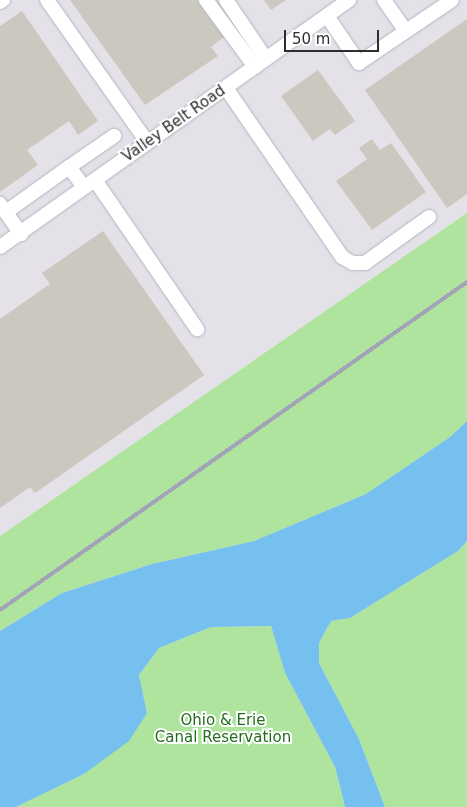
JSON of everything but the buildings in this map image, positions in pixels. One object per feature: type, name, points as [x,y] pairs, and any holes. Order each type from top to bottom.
[{"type":"street","points":[[47,0],[147,142]]},
{"type":"street","points":[[206,0],[261,63]]},
{"type":"street","points":[[226,0],[261,63]]},
{"type":"street","points":[[384,0],[406,31]]},
{"type":"street","points":[[327,16],[360,63],[452,0]]},
{"type":"street","name":"Valley Belt Road","points":[[0,247],[327,16],[345,1]]},
{"type":"street","points":[[226,88],[342,257],[354,263],[364,263],[429,217]]},
{"type":"street","points":[[21,234],[3,208],[69,167],[114,136]]},
{"type":"street","points":[[69,167],[89,184],[197,329]]},
{"type":"shaded area","points":[[0,0],[467,0],[467,213],[0,536]]},
{"type":"green space","points":[[467,213],[467,421],[450,437],[366,494],[254,541],[152,564],[62,593],[0,631],[0,536]]},
{"type":"green space","points":[[467,541],[467,807],[385,807],[359,739],[319,663],[319,643],[331,621],[350,618],[458,551]]},
{"type":"green space","name":"Ohio & Erie Canal Reservation","points":[[271,626],[285,673],[335,767],[345,807],[16,807],[84,774],[147,713],[139,675],[159,648],[211,627]]},
{"type":"water","points":[[467,421],[467,541],[458,551],[350,618],[331,621],[319,643],[319,663],[359,739],[385,807],[345,807],[335,767],[285,673],[271,626],[211,627],[159,648],[139,675],[147,713],[129,741],[84,774],[16,807],[0,807],[0,631],[62,593],[152,564],[254,541],[366,494],[450,437]]},
{"type":"railway","points":[[0,610],[467,282]]}]
